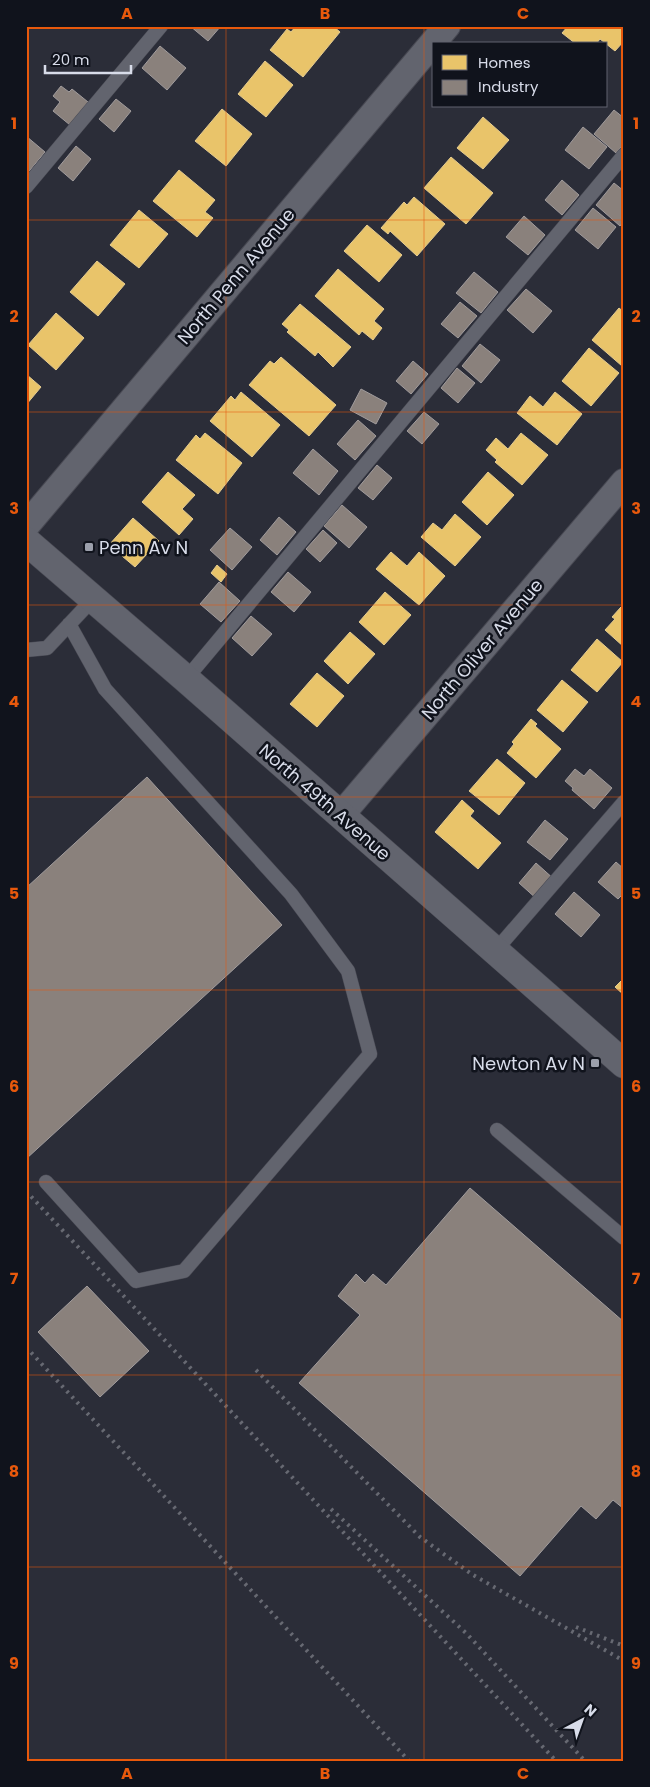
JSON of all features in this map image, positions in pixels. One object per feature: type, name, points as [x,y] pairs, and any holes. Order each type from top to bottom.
[{"type":"street","name":"North Penn Avenue","points":[[433,42],[446,26]]},
{"type":"street","name":"North Penn Avenue","points":[[26,526],[432,43]]},
{"type":"street","name":"North Oliver Avenue","points":[[341,816],[624,482]]},
{"type":"street","name":"North 49th Avenue","points":[[26,541],[496,950],[624,1064]]},
{"type":"lane","points":[[26,187],[162,26]]},
{"type":"lane","points":[[186,679],[624,156]]},
{"type":"lane","points":[[26,650],[46,648],[93,599]]},
{"type":"lane","points":[[46,1182],[136,1281],[184,1271],[370,1054],[348,970],[291,894],[105,689],[69,624]]},
{"type":"lane","points":[[496,950],[624,802]]},
{"type":"lane","points":[[497,1130],[624,1238]]},
{"type":"building: Homes","points":[[296,26],[333,26],[340,32],[303,77],[270,50],[287,29],[291,32]]},
{"type":"building: Homes","points":[[568,26],[622,26],[624,41],[615,51],[608,45],[608,42],[600,39],[598,42],[573,42],[562,33]]},
{"type":"building: Homes","points":[[265,61],[293,85],[266,117],[238,94]]},
{"type":"building: Homes","points":[[222,109],[252,134],[226,166],[195,141]]},
{"type":"building: Homes","points":[[483,117],[509,140],[483,169],[457,148]]},
{"type":"building: Homes","points":[[451,157],[493,193],[466,224],[424,188]]},
{"type":"building: Homes","points":[[179,170],[215,200],[205,212],[213,218],[197,237],[153,201]]},
{"type":"building: Homes","points":[[414,197],[445,224],[417,256],[390,231],[388,234],[381,228],[404,202],[407,205]]},
{"type":"building: Homes","points":[[139,210],[168,234],[139,268],[110,245]]},
{"type":"building: Homes","points":[[367,225],[402,255],[379,282],[344,251]]},
{"type":"building: Homes","points":[[97,261],[125,284],[98,316],[70,292]]},
{"type":"building: Homes","points":[[338,269],[384,309],[374,321],[382,328],[373,340],[362,331],[359,335],[315,296]]},
{"type":"building: Homes","points":[[300,304],[351,347],[333,367],[318,352],[315,356],[287,332],[289,330],[282,324]]},
{"type":"building: Homes","points":[[619,308],[624,312],[624,364],[622,366],[592,340]]},
{"type":"building: Homes","points":[[56,313],[84,338],[56,370],[28,345]]},
{"type":"building: Homes","points":[[589,348],[619,373],[591,406],[562,381]]},
{"type":"building: Homes","points":[[281,357],[336,405],[309,436],[249,385],[270,361],[274,364]]},
{"type":"building: Homes","points":[[26,374],[41,387],[26,405]]},
{"type":"building: Homes","points":[[241,392],[280,425],[252,457],[210,421],[231,396],[235,400]]},
{"type":"building: Homes","points":[[555,392],[582,414],[557,445],[517,413],[530,396],[543,407]]},
{"type":"building: Homes","points":[[205,433],[242,463],[218,494],[176,460],[196,435],[200,439]]},
{"type":"building: Homes","points":[[521,433],[548,455],[522,485],[495,462],[497,460],[486,450],[496,438],[508,449]]},
{"type":"building: Homes","points":[[168,472],[195,495],[182,509],[193,519],[179,535],[142,502]]},
{"type":"building: Homes","points":[[488,472],[514,495],[487,525],[462,502]]},
{"type":"building: Homes","points":[[455,514],[481,537],[455,566],[421,537],[433,523],[442,530]]},
{"type":"building: Homes","points":[[133,518],[159,541],[135,567],[109,545]]},
{"type":"building: Homes","points":[[391,552],[407,566],[419,552],[445,576],[419,605],[376,569]]},
{"type":"building: Homes","points":[[217,565],[227,574],[221,582],[211,573]]},
{"type":"building: Homes","points":[[385,592],[411,615],[384,645],[359,622]]},
{"type":"building: Homes","points":[[621,607],[624,609],[624,647],[605,630],[615,619],[612,617]]},
{"type":"building: Homes","points":[[350,632],[375,654],[348,684],[324,661]]},
{"type":"building: Homes","points":[[597,639],[623,662],[597,692],[571,670]]},
{"type":"building: Homes","points":[[317,673],[344,696],[317,727],[290,704]]},
{"type":"building: Homes","points":[[562,680],[588,702],[563,732],[537,710]]},
{"type":"building: Homes","points":[[531,719],[537,724],[535,726],[561,749],[536,778],[507,753],[514,744],[512,742]]},
{"type":"building: Homes","points":[[497,759],[525,783],[499,815],[469,791]]},
{"type":"building: Homes","points":[[462,800],[474,811],[470,816],[501,843],[478,869],[435,832]]},
{"type":"building: Homes","points":[[624,978],[624,995],[615,987]]},
{"type":"building: Industry","points":[[190,26],[221,26],[208,41]]},
{"type":"building: Industry","points":[[160,46],[186,68],[167,90],[142,68]]},
{"type":"building: Industry","points":[[61,86],[69,92],[72,89],[88,102],[70,125],[53,111],[60,102],[53,96]]},
{"type":"building: Industry","points":[[116,99],[131,111],[114,132],[99,119]]},
{"type":"building: Industry","points":[[614,110],[624,118],[624,144],[616,153],[594,134]]},
{"type":"building: Industry","points":[[583,127],[607,147],[589,169],[565,150]]},
{"type":"building: Industry","points":[[26,136],[45,152],[26,175]]},
{"type":"building: Industry","points":[[76,146],[91,159],[73,181],[58,168]]},
{"type":"building: Industry","points":[[562,180],[579,195],[562,215],[545,200]]},
{"type":"building: Industry","points":[[614,183],[624,191],[624,221],[620,226],[596,205]]},
{"type":"building: Industry","points":[[593,208],[616,227],[598,249],[575,230]]},
{"type":"building: Industry","points":[[524,216],[545,235],[528,255],[506,237]]},
{"type":"building: Industry","points":[[474,272],[498,292],[481,313],[456,293]]},
{"type":"building: Industry","points":[[526,289],[552,311],[533,333],[507,310]]},
{"type":"building: Industry","points":[[460,302],[477,316],[458,338],[441,324]]},
{"type":"building: Industry","points":[[480,344],[500,360],[481,383],[462,366]]},
{"type":"building: Industry","points":[[413,361],[428,374],[411,394],[396,381]]},
{"type":"building: Industry","points":[[457,368],[475,383],[458,403],[441,388]]},
{"type":"building: Industry","points":[[361,389],[387,403],[376,424],[350,410]]},
{"type":"building: Industry","points":[[424,412],[439,424],[422,444],[407,431]]},
{"type":"building: Industry","points":[[358,420],[376,436],[355,460],[337,444]]},
{"type":"building: Industry","points":[[313,449],[338,471],[319,495],[293,473]]},
{"type":"building: Industry","points":[[377,465],[392,478],[373,500],[358,488]]},
{"type":"building: Industry","points":[[342,505],[367,527],[349,548],[324,526]]},
{"type":"building: Industry","points":[[279,517],[296,532],[277,555],[260,540]]},
{"type":"building: Industry","points":[[230,528],[252,547],[232,570],[210,550]]},
{"type":"building: Industry","points":[[323,530],[337,543],[320,562],[306,549]]},
{"type":"building: Industry","points":[[288,572],[311,592],[294,612],[271,592]]},
{"type":"building: Industry","points":[[219,582],[240,601],[221,622],[200,604]]},
{"type":"building: Industry","points":[[251,616],[272,634],[252,656],[232,638]]},
{"type":"building: Industry","points":[[575,769],[584,776],[590,769],[612,788],[594,809],[572,790],[573,788],[565,781]]},
{"type":"building: Industry","points":[[147,777],[282,925],[26,1159],[26,888]]},
{"type":"building: Industry","points":[[545,820],[568,839],[550,860],[527,842]]},
{"type":"building: Industry","points":[[616,862],[624,869],[624,893],[618,899],[598,882]]},
{"type":"building: Industry","points":[[536,863],[555,880],[538,900],[519,883]]},
{"type":"building: Industry","points":[[574,892],[600,915],[581,937],[555,914]]},
{"type":"building: Industry","points":[[470,1188],[624,1322],[624,1509],[613,1500],[596,1519],[581,1506],[520,1576],[299,1383],[360,1315],[338,1296],[356,1274],[365,1283],[373,1274],[386,1285]]},
{"type":"building: Industry","points":[[87,1286],[149,1351],[100,1397],[38,1332]]},
{"type":"railway","points":[[26,1191],[556,1761]]},
{"type":"railway","points":[[26,1347],[409,1761]]},
{"type":"railway","points":[[256,1370],[420,1537],[473,1575],[624,1661]]},
{"type":"railway","points":[[331,1509],[466,1633],[585,1761]]},
{"type":"railway","points":[[576,1627],[624,1646]]},
{"type":"place","name":"Penn Av N","points":[[89,547]]},
{"type":"place","name":"Newton Av N","points":[[595,1063]]}]
